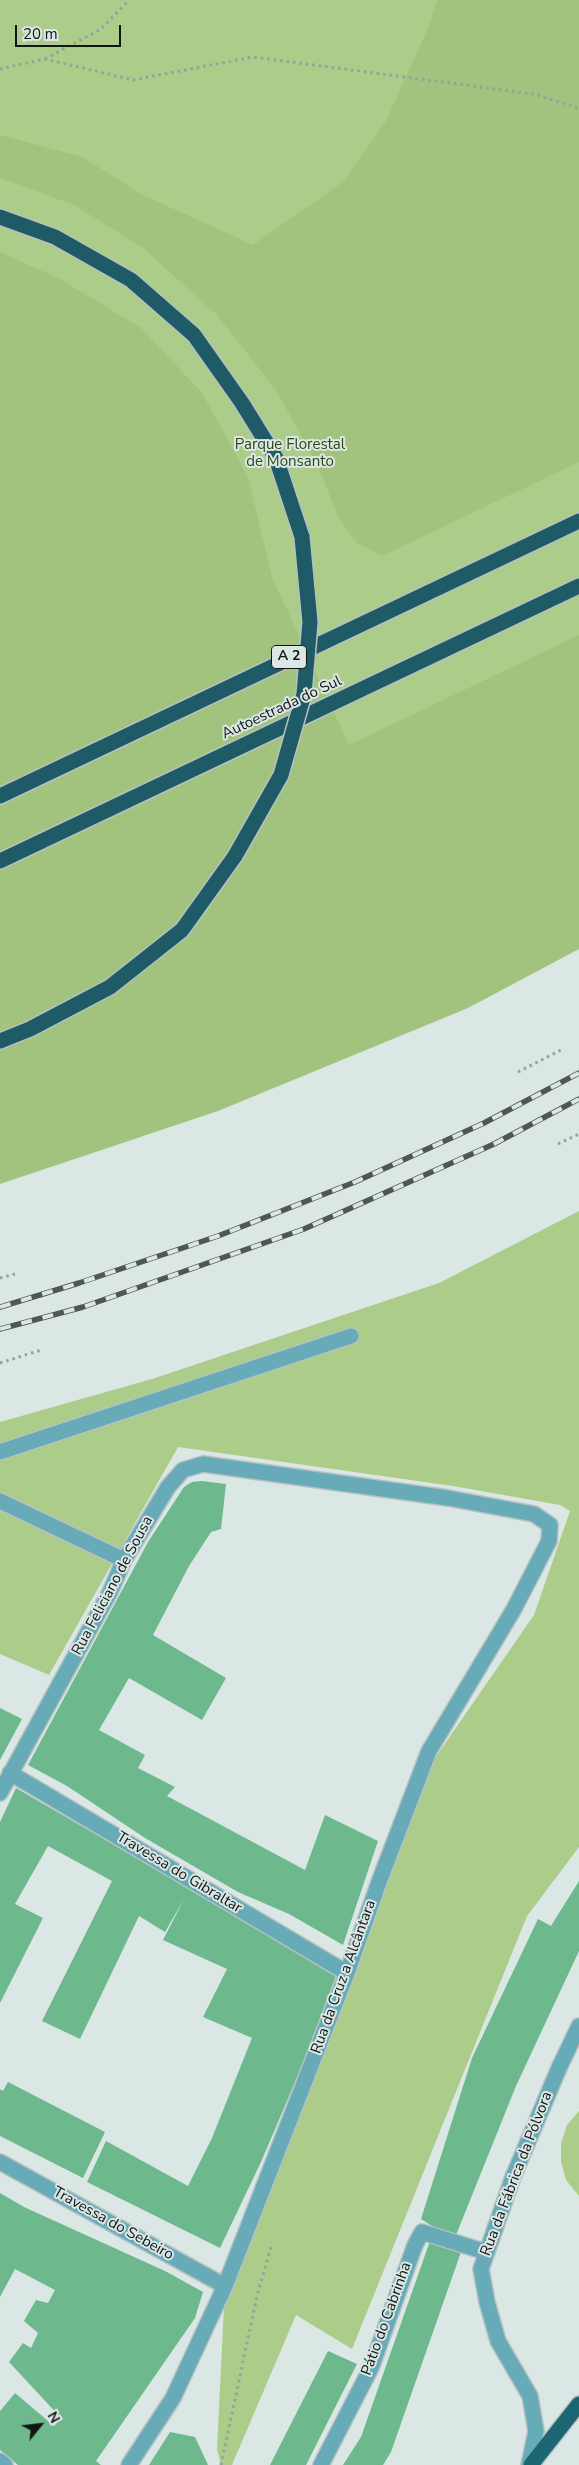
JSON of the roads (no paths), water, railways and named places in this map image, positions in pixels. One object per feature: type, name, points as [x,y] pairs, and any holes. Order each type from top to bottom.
[{"type":"highway","points":[[0,217],[55,237],[131,280],[194,335],[242,402],[276,458],[302,537],[310,622],[304,694],[281,775],[235,856],[182,930],[110,987],[30,1029],[0,1041]]},
{"type":"highway","name":"A 2","points":[[0,796],[579,521]]},
{"type":"highway","name":"Autoestrada do Sul","points":[[0,861],[579,586]]},
{"type":"highway","points":[[530,2465],[579,2404]]},
{"type":"street","points":[[0,1452],[351,1336]]},
{"type":"street","name":"Rua Feliciano de Sousa","points":[[0,1793],[100,1610],[124,1560],[168,1487],[183,1470],[202,1464],[448,1498],[519,1511]]},
{"type":"street","points":[[0,1501],[124,1560]]},
{"type":"street","name":"Rua da Cruz a Alcântara","points":[[129,2465],[173,2398],[225,2286],[347,1973],[378,1882],[429,1751],[514,1609],[549,1541],[550,1525],[547,1521],[534,1514],[519,1511]]},
{"type":"street","name":"Travessa do Gibraltar","points":[[10,1773],[347,1973]]},
{"type":"street","name":"Rua da Fábrica da Pólvora","points":[[530,2465],[536,2431],[530,2396],[498,2341],[487,2302],[481,2269],[517,2168],[579,2026]]},
{"type":"street","name":"Travessa do Sebeiro","points":[[0,2162],[225,2286]]},
{"type":"street","name":"Pátio do Cabrinha","points":[[321,2465],[371,2368],[415,2245],[422,2232],[486,2252]]},
{"type":"street","points":[[0,2461],[5,2465]]},
{"type":"railway","points":[[0,1307],[79,1283],[218,1236],[355,1182],[484,1123],[579,1073]]},
{"type":"railway","points":[[0,1329],[83,1307],[304,1229],[494,1144],[579,1099]]},
{"type":"park label","name":"Parque Florestal de Monsanto","points":[[290,454]]}]
